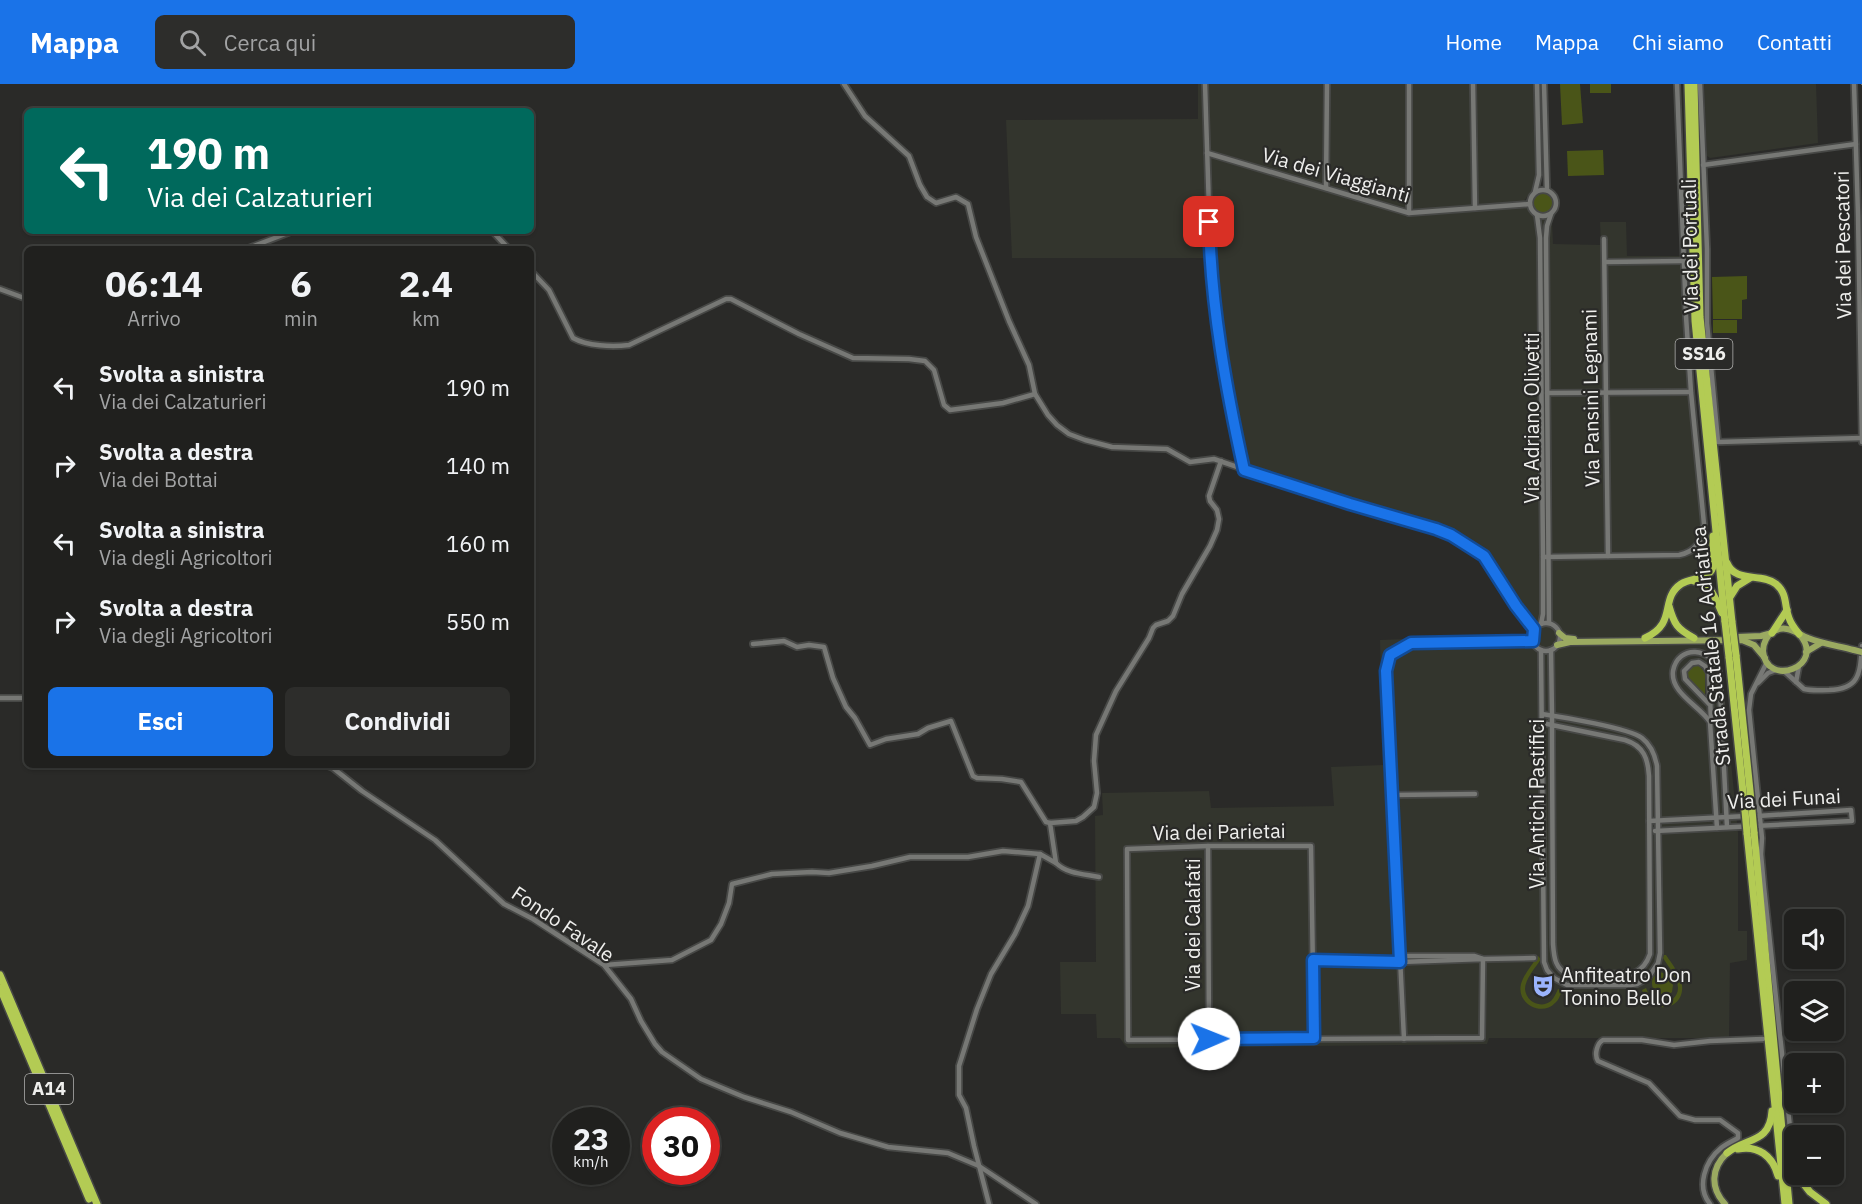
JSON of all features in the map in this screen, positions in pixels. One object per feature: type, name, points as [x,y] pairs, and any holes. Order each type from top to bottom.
[{"type":"highway","name":"Strada Statale 16 Adriatica","points":[[1688,84],[1695,321],[1714,515],[1729,622],[1789,1204]]},
{"type":"highway","name":"Strada Statale 16 Adriatica","points":[[1694,84],[1700,317],[1730,599],[1729,622]]},
{"type":"highway","points":[[1645,638],[1656,633],[1665,621],[1673,591],[1685,582],[1712,572],[1714,515]]},
{"type":"highway","points":[[1724,552],[1731,570],[1743,577],[1769,580],[1778,585],[1787,602],[1789,621],[1799,634]]},
{"type":"highway","points":[[1730,599],[1737,586],[1755,577]]},
{"type":"highway","points":[[1692,580],[1702,582],[1711,588],[1729,622]]},
{"type":"highway","points":[[1668,605],[1673,621],[1679,629],[1694,638]]},
{"type":"highway","points":[[1772,633],[1787,610]]},
{"type":"highway","name":"Strada Statale 16 Adriatica","points":[[1751,833],[1784,1204]]},
{"type":"highway","name":"A14","points":[[0,975],[97,1204]]},
{"type":"highway","name":"A14","points":[[0,988],[92,1204]]},
{"type":"highway","name":"SS16","points":[[1727,1153],[1759,1137],[1768,1127],[1772,1112],[1771,1075]]},
{"type":"highway","name":"SS16","points":[[1778,1091],[1784,1129]]},
{"type":"highway","name":"SS16","points":[[1727,1153],[1749,1148],[1768,1156],[1777,1170],[1784,1204]]},
{"type":"highway","name":"SS16","points":[[1805,1185],[1826,1204]]},
{"type":"main road","points":[[1559,633],[1570,641],[1741,639],[1761,636],[1786,628],[1821,643],[1862,652]]},
{"type":"main road","points":[[1766,660],[1764,645],[1772,633]]},
{"type":"main road","points":[[1554,647],[1570,641],[1645,638],[1741,639],[1754,645],[1776,670],[1785,671],[1799,666],[1804,659],[1805,643],[1799,634]]},
{"type":"main road","points":[[1806,652],[1821,643]]},
{"type":"main road","points":[[1725,1204],[1717,1193],[1714,1179],[1718,1164],[1727,1153]]},
{"type":"street","points":[[844,84],[865,116],[909,156],[927,197],[936,203],[956,196],[968,204],[976,237],[1029,365],[1035,394],[1048,415],[1069,434],[1112,447],[1167,449],[1184,461],[1214,459],[1451,535],[1484,556],[1516,606],[1534,629],[1533,641],[1537,647],[1541,650],[1554,647],[1559,641],[1556,627],[1549,623],[1541,624],[1534,629]]},
{"type":"street","points":[[1204,84],[1211,272],[1224,372],[1244,470]]},
{"type":"street","points":[[1326,188],[1327,84]]},
{"type":"street","points":[[1409,84],[1409,213]]},
{"type":"street","points":[[1473,84],[1475,208]]},
{"type":"street","points":[[1537,84],[1539,176],[1530,204],[1532,210],[1538,215],[1551,214]]},
{"type":"street","name":"Via Adriano Olivetti","points":[[1541,624],[1546,556],[1546,238],[1547,226],[1556,207],[1556,198],[1546,190],[1544,84]]},
{"type":"street","points":[[1546,556],[1679,555],[1689,552],[1700,541],[1704,524],[1691,392],[1677,84]]},
{"type":"street","name":"Via dei Portuali","points":[[1700,84],[1707,249],[1707,333],[1718,442],[1862,440]]},
{"type":"street","name":"Via dei Pescatori","points":[[1854,84],[1862,440]]},
{"type":"street","points":[[1703,165],[1856,144]]},
{"type":"street","name":"Via dei Viaggianti","points":[[1207,153],[1409,213],[1530,204]]},
{"type":"street","points":[[1535,192],[1546,190]]},
{"type":"street","name":"Via Adriano Olivetti","points":[[1538,215],[1549,623]]},
{"type":"street","points":[[254,246],[285,234]]},
{"type":"street","points":[[495,234],[506,246]]},
{"type":"street","name":"Via Pansini Legnami","points":[[1605,239],[1608,556]]},
{"type":"street","points":[[1605,262],[1684,261]]},
{"type":"street","points":[[534,274],[549,290],[573,338],[579,341],[628,345],[726,299],[731,299],[853,358],[925,361],[934,370],[944,405],[950,410],[1003,403],[1035,394]]},
{"type":"street","points":[[0,289],[24,298]]},
{"type":"street","points":[[1547,393],[1691,392]]},
{"type":"street","points":[[753,644],[784,641],[797,647],[809,645],[824,647],[833,678],[846,707],[870,745],[886,739],[918,734],[928,728],[951,721],[973,776],[1021,782],[1046,822],[1076,821],[1083,818],[1094,807],[1097,793],[1094,761],[1096,735],[1116,691],[1153,628],[1173,616],[1182,594],[1210,546],[1218,527],[1217,510],[1209,496],[1221,461]]},
{"type":"street","points":[[1404,1039],[1386,671],[1390,655],[1411,643],[1533,641]]},
{"type":"street","points":[[1785,671],[1800,687],[1809,690],[1847,687],[1858,675],[1862,646]]},
{"type":"street","name":"Via Antichi Pastifici","points":[[1554,647],[1552,715],[1554,958],[1561,970],[1569,975],[1630,975],[1642,969],[1647,962],[1650,954],[1650,831]]},
{"type":"street","name":"Via Antichi Pastifici","points":[[1541,650],[1543,953],[1548,970],[1560,982],[1569,986],[1637,984],[1648,978],[1654,971],[1660,953],[1658,831]]},
{"type":"street","points":[[1711,725],[1703,713],[1679,690],[1673,677],[1676,664],[1684,655],[1703,653],[1709,656],[1717,666],[1727,827]]},
{"type":"street","points":[[1766,660],[1751,694],[1749,710],[1778,1037],[1789,1125]]},
{"type":"street","points":[[1710,705],[1685,679],[1686,668],[1692,663],[1702,664],[1708,669],[1717,828]]},
{"type":"street","points":[[1796,682],[1799,666]]},
{"type":"street","points":[[1756,684],[1768,673],[1776,670]]},
{"type":"street","points":[[0,698],[24,698]]},
{"type":"street","points":[[1703,713],[1721,711]]},
{"type":"street","points":[[1542,714],[1628,732],[1642,738],[1650,746],[1657,766],[1658,831]]},
{"type":"street","points":[[1542,723],[1632,742],[1640,748],[1646,755],[1648,766],[1650,831]]},
{"type":"street","name":"Fondo Favale","points":[[330,768],[435,840],[504,904],[604,966],[632,999],[641,1021],[655,1044],[662,1052],[701,1080],[791,1112],[840,1133],[888,1147],[948,1154],[979,1166],[1036,1204]]},
{"type":"street","points":[[1649,787],[1657,787]]},
{"type":"street","points":[[1392,795],[1475,794]]},
{"type":"street","name":"Via dei Funai","points":[[1649,821],[1851,810],[1852,821],[1650,831]]},
{"type":"street","points":[[1050,823],[1056,863]]},
{"type":"street","name":"Via dei Calafati","points":[[1208,846],[1209,1039]]},
{"type":"street","name":"Via dei Parietai","points":[[1209,1039],[1128,1040],[1127,849],[1311,846],[1313,960]]},
{"type":"street","points":[[604,966],[672,960],[711,940],[721,924],[729,903],[732,884],[772,873],[829,873],[872,867],[910,857],[968,856],[1003,851],[1041,854],[1068,871],[1099,877]]},
{"type":"street","points":[[989,1204],[966,1108],[959,1095],[959,1066],[991,974],[1015,934],[1028,906],[1041,854]]},
{"type":"street","points":[[1314,1038],[1313,960],[1474,956],[1483,959],[1534,958]]},
{"type":"street","points":[[1209,1039],[1482,1038],[1483,959]]},
{"type":"street","points":[[1710,1204],[1705,1197],[1703,1186],[1707,1166],[1719,1150],[1738,1138],[1738,1133],[1719,1120],[1695,1120],[1680,1116],[1649,1083],[1598,1061],[1596,1056],[1598,1044],[1603,1040],[1642,1040],[1674,1045],[1763,1039]]},
{"type":"shaded area","points":[[1198,84],[1536,84],[1537,176],[1534,187],[1524,201],[1536,219],[1552,221],[1553,244],[1601,245],[1600,222],[1626,222],[1627,256],[1681,256],[1738,833],[1738,931],[1747,931],[1747,960],[1730,963],[1729,1038],[1489,1038],[1487,1044],[1128,1048],[1120,1038],[1097,1038],[1096,1014],[1061,1014],[1060,962],[1096,962],[1095,816],[1103,815],[1102,793],[1209,791],[1211,808],[1334,806],[1331,767],[1383,765],[1380,640],[1530,634],[1482,560],[1446,536],[1241,472],[1204,258],[1012,258],[1006,120],[1198,119]]},
{"type":"shaded area","points":[[1704,84],[1816,84],[1818,143],[1710,158],[1707,156]]},
{"type":"green space","points":[[1560,84],[1580,84],[1583,123],[1562,125]]},
{"type":"green space","points":[[1590,84],[1611,84],[1611,93],[1590,93]]},
{"type":"green space","points":[[1603,150],[1604,175],[1568,176],[1567,151]]},
{"type":"green space","points":[[1543,192],[1551,195],[1554,203],[1551,211],[1543,214],[1535,211],[1532,203],[1535,195]]},
{"type":"green space","points":[[1747,276],[1747,299],[1742,300],[1742,319],[1713,319],[1712,277]]},
{"type":"green space","points":[[1713,320],[1737,320],[1737,333],[1713,333]]},
{"type":"green space","points":[[1694,666],[1699,666],[1705,672],[1705,695],[1688,677],[1688,672]]},
{"type":"green space","points":[[1664,955],[1676,970],[1682,985],[1681,994],[1673,1005],[1659,1007],[1646,998],[1642,990],[1646,988],[1652,999],[1661,1003],[1669,1002],[1676,996],[1678,984],[1663,958]]},
{"type":"green space","points":[[1538,956],[1541,959],[1525,985],[1528,997],[1535,1003],[1543,1004],[1551,1001],[1558,989],[1562,991],[1556,1002],[1544,1009],[1531,1006],[1522,997],[1520,991],[1524,977]]},
{"type":"green space","points":[[1660,972],[1666,974],[1673,985],[1672,992],[1666,997],[1656,995],[1652,985],[1654,976]]},
{"type":"place","name":"Anfiteatro Don Tonino Bello","points":[[1543,986]]},
{"type":"route","points":[[1209,222],[1211,272],[1224,372],[1244,470],[1451,535],[1484,556],[1516,606],[1534,629],[1533,641],[1411,643],[1390,655],[1386,671],[1400,962],[1313,960],[1314,1038],[1209,1039]]}]
